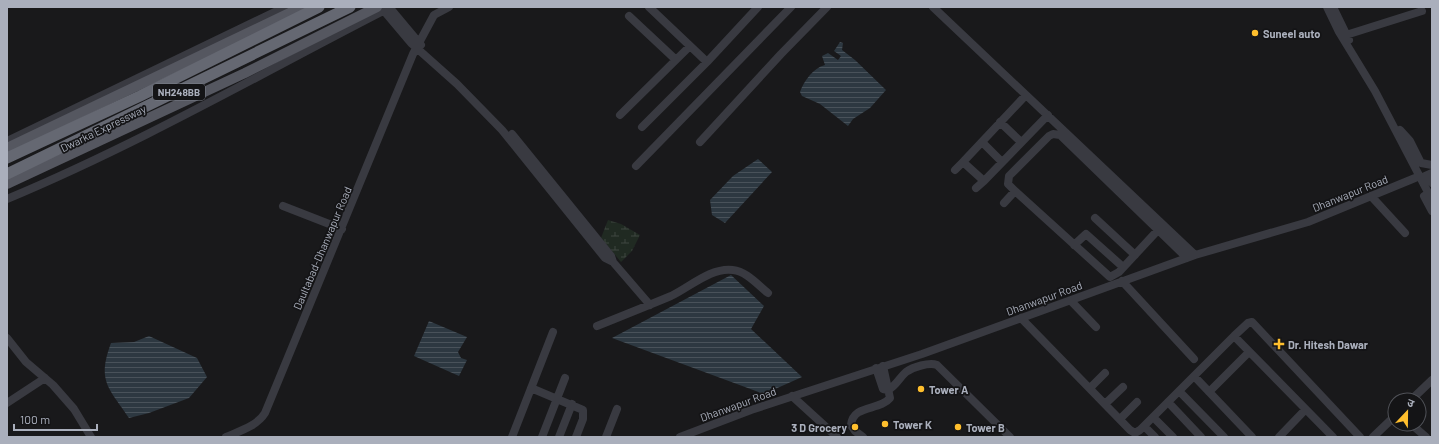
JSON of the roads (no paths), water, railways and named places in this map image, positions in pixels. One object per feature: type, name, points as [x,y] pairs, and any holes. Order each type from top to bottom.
[{"type":"highway","name":"Dwarka Expressway","points":[[7,158],[140,96],[319,7]]},
{"type":"highway","name":"Dwarka Expressway","points":[[7,174],[350,7]]},
{"type":"main road","points":[[7,148],[302,7]]},
{"type":"main road","points":[[7,184],[260,65],[307,46],[333,29],[385,8]]},
{"type":"street","points":[[7,141],[285,7]]},
{"type":"street","name":"Daultabad-Dhanwapur Road","points":[[226,437],[255,424],[261,420],[265,413],[418,45],[434,16],[450,7]]},
{"type":"street","points":[[649,7],[707,62]]},
{"type":"street","points":[[642,127],[707,62],[758,7]]},
{"type":"street","points":[[636,166],[791,7]]},
{"type":"street","points":[[700,142],[781,54],[827,7]]},
{"type":"street","points":[[932,7],[1195,255]]},
{"type":"street","points":[[1327,7],[1339,32],[1425,177],[1432,211]]},
{"type":"street","points":[[1334,7],[1346,36],[1380,89],[1398,132],[1410,141],[1421,163],[1424,165],[1432,165]]},
{"type":"street","points":[[7,199],[67,173],[137,139],[307,46],[385,8],[418,45],[502,130],[546,181],[605,258],[613,262],[650,305]]},
{"type":"street","points":[[1346,36],[1422,11]]},
{"type":"street","points":[[629,16],[675,60]]},
{"type":"street","points":[[620,115],[690,46]]},
{"type":"street","points":[[954,170],[1026,95]]},
{"type":"street","points":[[976,188],[1048,115]]},
{"type":"street","points":[[1000,122],[1021,142]]},
{"type":"street","points":[[1158,230],[1121,270],[1113,276],[1106,275],[1008,184],[1009,176],[1049,136],[1056,134],[1064,138],[1158,230],[1186,258]]},
{"type":"street","points":[[982,142],[1002,162]]},
{"type":"street","points":[[963,162],[984,181]]},
{"type":"street","points":[[1425,177],[1428,192],[1432,200]]},
{"type":"street","name":"Dhanwapur Road","points":[[687,436],[792,396],[1071,301],[1186,258],[1308,222],[1371,196],[1425,177]]},
{"type":"street","points":[[1004,203],[1015,191]]},
{"type":"street","points":[[1371,196],[1405,233]]},
{"type":"street","points":[[283,206],[342,229]]},
{"type":"street","points":[[1095,218],[1135,255]]},
{"type":"street","points":[[1074,245],[1086,234],[1121,270],[1124,280],[1194,360]]},
{"type":"street","points":[[597,326],[650,305],[688,288],[710,274],[722,271],[733,270],[745,274],[768,293]]},
{"type":"street","points":[[1071,301],[1096,327]]},
{"type":"street","points":[[1021,318],[1135,433],[1144,426],[1234,336],[1247,324],[1252,322],[1360,437]]},
{"type":"street","points":[[512,437],[553,332]]},
{"type":"street","points":[[1234,336],[1333,437]]},
{"type":"street","points":[[7,338],[26,362],[45,378],[74,409],[87,436]]},
{"type":"street","points":[[1209,392],[1249,352]]},
{"type":"street","points":[[888,390],[896,385],[910,370],[929,364],[937,365],[1010,437]]},
{"type":"street","points":[[862,437],[855,432],[851,425],[851,421],[861,410],[887,401],[890,396],[880,367]]},
{"type":"street","points":[[1090,388],[1105,373]]},
{"type":"street","points":[[1194,376],[1252,437]]},
{"type":"street","points":[[7,403],[45,378]]},
{"type":"street","points":[[542,437],[565,378]]},
{"type":"street","points":[[1419,392],[1432,380]]},
{"type":"street","points":[[1105,404],[1122,387]]},
{"type":"street","points":[[531,388],[572,404],[583,410],[584,415],[576,437]]},
{"type":"street","points":[[1179,391],[1224,437]]},
{"type":"street","points":[[792,396],[837,437]]},
{"type":"street","points":[[1120,419],[1137,402]]},
{"type":"street","points":[[1168,402],[1200,437]]},
{"type":"street","points":[[559,437],[572,404]]},
{"type":"street","points":[[606,437],[617,409]]},
{"type":"street","points":[[1279,437],[1305,410]]},
{"type":"street","points":[[1153,417],[1173,437]]},
{"type":"street","points":[[1373,437],[1387,424]]},
{"type":"street","points":[[1144,426],[1155,437]]},
{"type":"place","name":"Suneel auto","points":[[1255,33]]},
{"type":"place","name":"Dr. Hitesh Dawar","points":[[1279,344]]},
{"type":"place","name":"Tower A","points":[[921,389]]},
{"type":"place","name":"Tower K","points":[[885,424]]},
{"type":"place","name":"3 D Grocery","points":[[855,427]]},
{"type":"place","name":"Tower B","points":[[958,427]]}]
